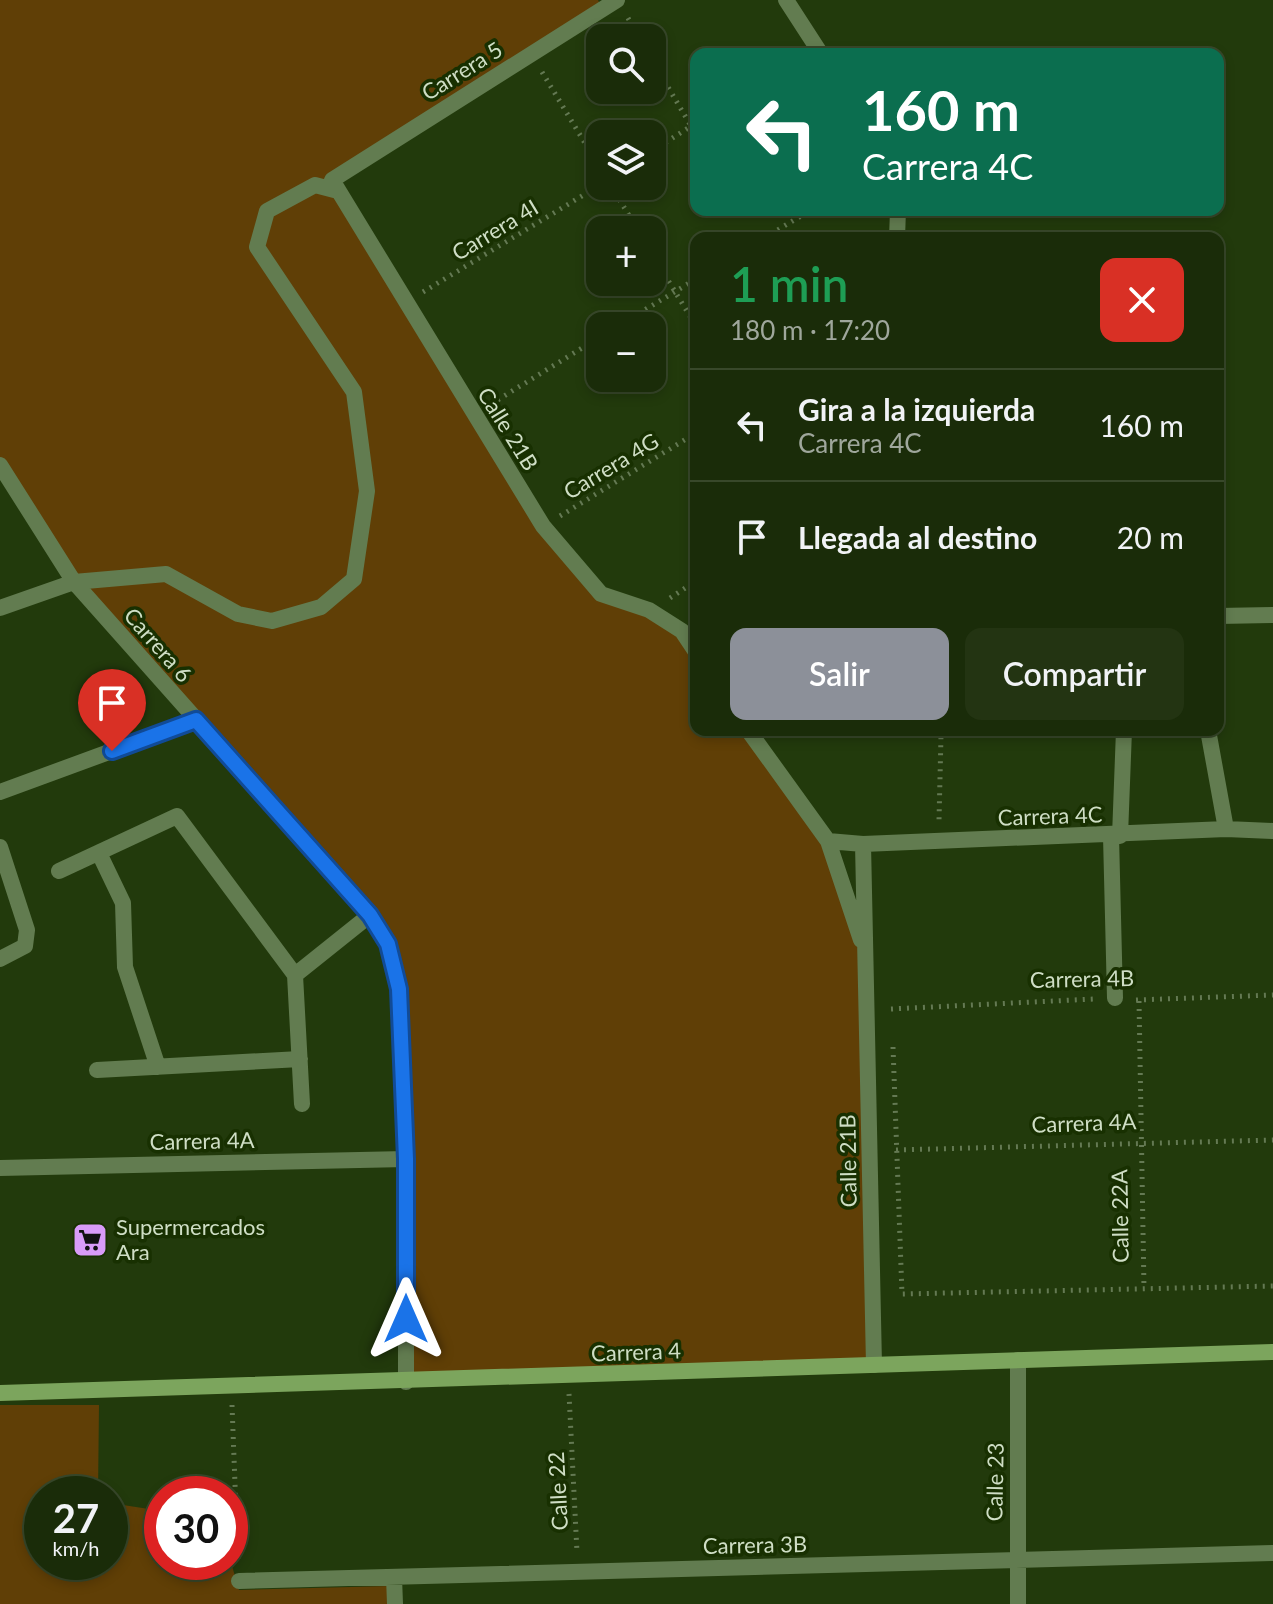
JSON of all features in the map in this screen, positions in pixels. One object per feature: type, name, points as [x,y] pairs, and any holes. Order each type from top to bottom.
[{"type":"main road","name":"Carrera 4","points":[[0,1393],[231,1388],[1273,1352]]},
{"type":"street","points":[[786,0],[817,48]]},
{"type":"street","name":"Carrera 5","points":[[335,185],[606,3]]},
{"type":"street","points":[[0,608],[74,582],[166,574],[238,614],[272,621],[321,607],[354,579],[367,491],[354,392],[257,247],[267,211],[315,185],[335,185]]},
{"type":"street","name":"Calle 21B","points":[[335,185],[543,526],[601,594],[649,610],[682,631],[690,643]]},
{"type":"street","name":"Carrera 6","points":[[0,465],[74,582],[370,915],[388,944],[399,989],[406,1159],[406,1382]]},
{"type":"street","points":[[1224,616],[1273,615]]},
{"type":"street","points":[[0,792],[196,720]]},
{"type":"street","name":"Calle 21B","points":[[752,736],[828,841],[867,956]]},
{"type":"street","points":[[1115,998],[1115,836],[1123,736]]},
{"type":"street","points":[[1209,736],[1226,829]]},
{"type":"street","points":[[59,871],[177,816],[295,975],[302,1104]]},
{"type":"street","name":"Carrera 4C","points":[[828,841],[863,844],[1115,836],[1226,829],[1273,831]]},
{"type":"street","name":"Calle 21B","points":[[863,844],[874,1365]]},
{"type":"street","points":[[0,847],[27,930],[25,946],[0,959]]},
{"type":"street","points":[[99,853],[123,903],[125,967],[158,1067]]},
{"type":"street","points":[[295,975],[370,915]]},
{"type":"street","points":[[97,1070],[300,1059]]},
{"type":"street","name":"Carrera 4A","points":[[0,1168],[406,1159]]},
{"type":"street","name":"Calle 23","points":[[1018,1360],[1018,1604]]},
{"type":"street","name":"Carrera 3B","points":[[239,1581],[1273,1553]]},
{"type":"street","points":[[394,1577],[395,1604]]},
{"type":"path","points":[[531,54],[586,145]]},
{"type":"path","points":[[666,81],[690,118]]},
{"type":"path","points":[[666,142],[690,127]]},
{"type":"path","name":"Carrera 4I","points":[[406,302],[586,193]]},
{"type":"path","points":[[774,232],[801,216]]},
{"type":"path","points":[[666,277],[690,316]]},
{"type":"path","points":[[641,312],[690,283]]},
{"type":"path","points":[[473,415],[586,346]]},
{"type":"path","name":"Carrera 4G","points":[[543,526],[690,437]]},
{"type":"path","points":[[939,842],[941,736]]},
{"type":"path","points":[[891,994],[892,1025]]},
{"type":"path","name":"Carrera 4B","points":[[891,1009],[1115,998],[1139,1000],[1273,995]]},
{"type":"path","name":"Calle 22A","points":[[1139,1000],[1144,1288]]},
{"type":"path","points":[[892,1040],[902,1294],[1273,1286]]},
{"type":"path","name":"Carrera 4A","points":[[896,1150],[1273,1140]]},
{"type":"path","name":"Calle 22","points":[[568,1377],[578,1570]]},
{"type":"path","points":[[231,1388],[239,1581]]},
{"type":"shaded area","points":[[0,0],[598,0],[603,9],[332,180],[473,415],[601,594],[649,610],[690,647],[690,736],[752,736],[828,841],[867,956],[874,1365],[406,1382],[406,1159],[388,944],[74,582],[0,467]]},
{"type":"shaded area","points":[[0,1405],[99,1405],[98,1476],[24,1476],[24,1580],[128,1580],[128,1506],[144,1508],[144,1580],[236,1580],[239,1590],[390,1586],[390,1604],[0,1604]]},
{"type":"place","name":"Supermercados Ara","points":[[90,1240]]},
{"type":"route","points":[[112,751],[196,720],[370,915],[388,944],[399,989],[406,1159],[406,1319]]}]
